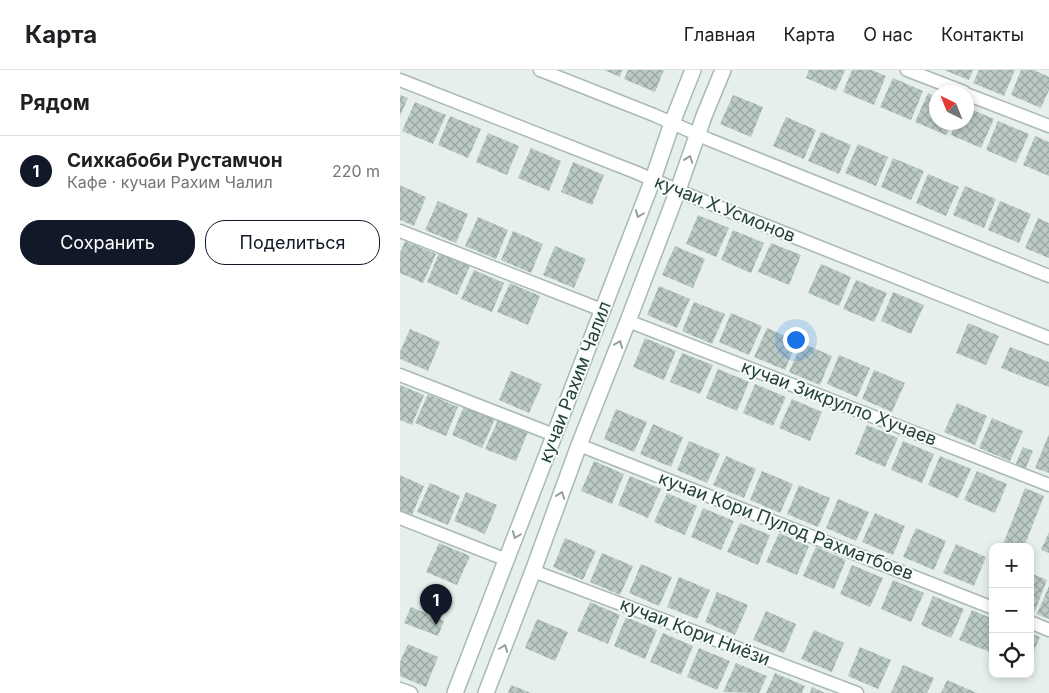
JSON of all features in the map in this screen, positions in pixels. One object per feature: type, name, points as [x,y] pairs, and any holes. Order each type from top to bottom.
[{"type":"main road","name":"кучаи Рахим Чалил","points":[[455,693],[653,179],[693,70]]},
{"type":"main road","name":"кучаи Рахим Чалил","points":[[486,693],[579,445],[678,190],[697,134],[723,70]]},
{"type":"street","points":[[540,70],[1049,276]]},
{"type":"street","points":[[907,70],[945,85]]},
{"type":"street","name":"кучаи Х.Усмонов","points":[[400,80],[1049,338]]},
{"type":"street","points":[[974,97],[1049,126]]},
{"type":"street","points":[[400,231],[602,310]]},
{"type":"street","name":"кучаи Зикрулло Хучаев","points":[[628,320],[1049,485]]},
{"type":"street","points":[[400,374],[554,435]]},
{"type":"street","name":"кучаи Кори Пулод Рахматбоев","points":[[579,445],[989,606]]},
{"type":"street","points":[[400,518],[506,560]]},
{"type":"street","name":"кучаи Кори Ниёзи","points":[[533,571],[857,693]]},
{"type":"street","points":[[1034,624],[1049,630]]},
{"type":"street","points":[[400,689],[411,693]]},
{"type":"building","points":[[604,70],[622,70],[620,77]]},
{"type":"building","points":[[628,70],[664,70],[655,92],[624,79]]},
{"type":"building","points":[[809,70],[845,70],[836,91],[806,78]]},
{"type":"building","points":[[852,70],[872,70],[886,76],[874,105],[843,92]]},
{"type":"building","points":[[944,70],[973,70],[969,80]]},
{"type":"building","points":[[979,70],[1015,70],[1004,96],[973,83]]},
{"type":"building","points":[[1021,70],[1034,70],[1049,77],[1049,90],[1041,108],[1011,95]]},
{"type":"building","points":[[893,78],[923,91],[911,120],[880,107]]},
{"type":"building","points":[[928,93],[929,128],[915,122]]},
{"type":"building","points":[[400,95],[408,98],[400,116]]},
{"type":"building","points":[[733,95],[763,107],[751,137],[720,124]]},
{"type":"building","points":[[415,102],[446,115],[433,144],[402,131]]},
{"type":"building","points":[[974,110],[994,119],[981,148],[951,135],[953,130],[974,130]]},
{"type":"building","points":[[450,116],[481,129],[468,158],[438,145]]},
{"type":"building","points":[[786,117],[816,130],[804,159],[773,146]]},
{"type":"building","points":[[998,121],[1029,134],[1016,163],[986,150]]},
{"type":"building","points":[[934,130],[948,130],[946,135]]},
{"type":"building","points":[[821,132],[851,145],[839,174],[808,161]]},
{"type":"building","points":[[488,133],[519,146],[507,175],[476,162]]},
{"type":"building","points":[[1035,136],[1049,142],[1049,176],[1023,165]]},
{"type":"building","points":[[858,144],[888,157],[876,186],[845,173]]},
{"type":"building","points":[[531,148],[561,161],[549,191],[518,178]]},
{"type":"building","points":[[893,158],[924,171],[911,200],[881,187]]},
{"type":"building","points":[[573,162],[604,175],[592,205],[561,192]]},
{"type":"building","points":[[928,174],[959,187],[946,216],[916,203]]},
{"type":"building","points":[[400,185],[426,197],[414,226],[400,220]]},
{"type":"building","points":[[965,186],[996,199],[984,228],[953,215]]},
{"type":"building","points":[[438,201],[468,214],[456,243],[425,230]]},
{"type":"building","points":[[1000,201],[1031,214],[1019,243],[988,230]]},
{"type":"building","points":[[698,215],[729,228],[716,257],[686,244]]},
{"type":"building","points":[[478,217],[508,230],[496,259],[465,246]]},
{"type":"building","points":[[1038,218],[1049,223],[1049,258],[1025,248]]},
{"type":"building","points":[[733,230],[764,243],[751,273],[721,260]]},
{"type":"building","points":[[513,231],[543,244],[531,273],[501,260]]},
{"type":"building","points":[[405,241],[436,254],[423,283],[400,273],[400,253]]},
{"type":"building","points":[[771,243],[801,255],[789,285],[758,272]]},
{"type":"building","points":[[555,246],[586,259],[574,288],[543,275]]},
{"type":"building","points":[[675,246],[705,259],[693,288],[662,275]]},
{"type":"building","points":[[439,253],[470,266],[457,295],[427,282]]},
{"type":"building","points":[[821,264],[851,277],[839,306],[808,293]]},
{"type":"building","points":[[474,270],[504,283],[492,312],[461,299]]},
{"type":"building","points":[[856,280],[887,293],[874,322],[843,309]]},
{"type":"building","points":[[510,283],[540,296],[528,325],[497,312]]},
{"type":"building","points":[[659,286],[690,299],[677,328],[647,315]]},
{"type":"building","points":[[893,292],[924,305],[911,334],[881,321]]},
{"type":"building","points":[[694,302],[725,314],[712,344],[682,331]]},
{"type":"building","points":[[731,313],[762,326],[749,355],[719,342]]},
{"type":"building","points":[[968,323],[999,336],[986,365],[956,353]]},
{"type":"building","points":[[767,328],[797,341],[785,370],[754,357]]},
{"type":"building","points":[[410,329],[440,342],[428,371],[400,359],[400,352]]},
{"type":"building","points":[[645,338],[676,351],[664,380],[633,367]]},
{"type":"building","points":[[802,343],[832,356],[820,385],[789,372]]},
{"type":"building","points":[[1010,347],[1049,362],[1049,387],[1001,368]]},
{"type":"building","points":[[682,353],[713,365],[700,394],[670,382]]},
{"type":"building","points":[[839,355],[870,368],[857,397],[827,384]]},
{"type":"building","points":[[718,369],[749,382],[737,411],[706,398]]},
{"type":"building","points":[[874,370],[905,383],[892,412],[862,399]]},
{"type":"building","points":[[511,371],[542,384],[529,413],[499,400]]},
{"type":"building","points":[[755,384],[786,397],[773,426],[743,413]]},
{"type":"building","points":[[400,385],[424,395],[412,425],[400,420]]},
{"type":"building","points":[[428,394],[458,407],[446,436],[415,423]]},
{"type":"building","points":[[792,399],[822,412],[810,441],[779,428]]},
{"type":"building","points":[[957,403],[987,416],[975,445],[944,432]]},
{"type":"building","points":[[464,406],[495,419],[482,448],[452,435]]},
{"type":"building","points":[[616,409],[647,422],[634,452],[604,439]]},
{"type":"building","points":[[992,418],[1023,431],[1010,461],[979,448]]},
{"type":"building","points":[[498,420],[528,432],[516,461],[485,449]]},
{"type":"building","points":[[653,424],[683,437],[671,467],[640,454]]},
{"type":"building","points":[[867,425],[898,438],[885,467],[855,454]]},
{"type":"building","points":[[1049,434],[1049,473],[1035,468]]},
{"type":"building","points":[[689,441],[720,454],[707,483],[677,470]]},
{"type":"building","points":[[903,441],[934,454],[922,483],[891,470]]},
{"type":"building","points":[[1023,447],[1033,451],[1024,472],[1014,468]]},
{"type":"building","points":[[726,456],[756,469],[744,498],[713,485]]},
{"type":"building","points":[[940,456],[971,469],[958,498],[928,485]]},
{"type":"building","points":[[594,461],[624,474],[612,504],[581,491]]},
{"type":"building","points":[[762,471],[793,484],[780,513],[750,500]]},
{"type":"building","points":[[977,471],[1007,484],[995,513],[964,500]]},
{"type":"building","points":[[400,475],[424,486],[412,515],[400,510]]},
{"type":"building","points":[[630,476],[661,489],[648,518],[618,505]]},
{"type":"building","points":[[430,483],[460,496],[448,525],[417,512]]},
{"type":"building","points":[[799,485],[830,498],[818,527],[787,514]]},
{"type":"building","points":[[1025,488],[1044,496],[1026,543],[1004,543]]},
{"type":"building","points":[[466,492],[497,505],[485,534],[454,521]]},
{"type":"building","points":[[667,493],[697,506],[685,535],[654,522]]},
{"type":"building","points":[[838,499],[869,512],[856,541],[826,528]]},
{"type":"building","points":[[703,508],[734,521],[721,550],[691,537]]},
{"type":"building","points":[[875,513],[905,526],[893,555],[862,542]]},
{"type":"building","points":[[740,523],[770,535],[758,565],[727,552]]},
{"type":"building","points":[[916,528],[946,541],[934,570],[903,557]]},
{"type":"building","points":[[1049,532],[1049,553],[1041,550]]},
{"type":"building","points":[[779,533],[809,546],[797,575],[766,562]]},
{"type":"building","points":[[565,538],[596,551],[583,580],[553,567]]},
{"type":"building","points":[[439,543],[470,556],[457,585],[426,572]]},
{"type":"building","points":[[956,544],[986,557],[974,586],[943,573]]},
{"type":"building","points":[[816,547],[846,560],[834,589],[803,576]]},
{"type":"building","points":[[602,553],[633,566],[620,595],[590,582]]},
{"type":"building","points":[[641,564],[672,577],[659,606],[629,593]]},
{"type":"building","points":[[852,565],[883,578],[870,607],[840,594]]},
{"type":"building","points":[[1034,575],[1047,580],[1034,613]]},
{"type":"building","points":[[679,577],[710,590],[697,619],[667,607]]},
{"type":"building","points":[[893,580],[924,593],[911,622],[881,609]]},
{"type":"building","points":[[1049,586],[1049,619],[1037,614]]},
{"type":"building","points":[[717,592],[748,605],[735,635],[705,622]]},
{"type":"building","points":[[933,596],[964,609],[951,638],[921,625]]},
{"type":"building","points":[[590,602],[620,615],[608,644],[577,631]]},
{"type":"building","points":[[411,607],[444,621],[438,636],[404,623]]},
{"type":"building","points":[[972,610],[989,617],[989,652],[959,640]]},
{"type":"building","points":[[766,611],[796,624],[784,653],[753,640]]},
{"type":"building","points":[[626,617],[657,630],[645,659],[614,646]]},
{"type":"building","points":[[537,619],[568,632],[555,661],[525,648]]},
{"type":"building","points":[[814,630],[844,643],[832,672],[801,659]]},
{"type":"building","points":[[663,633],[693,646],[681,675],[650,662]]},
{"type":"building","points":[[1034,635],[1040,637],[1034,651]]},
{"type":"building","points":[[408,644],[438,657],[426,687],[400,676],[400,662]]},
{"type":"building","points":[[860,647],[891,660],[878,689],[848,676]]},
{"type":"building","points":[[699,648],[730,661],[717,690],[687,677]]},
{"type":"building","points":[[736,663],[767,676],[759,693],[723,692]]},
{"type":"building","points":[[903,665],[934,678],[927,693],[891,693]]},
{"type":"building","points":[[775,673],[805,686],[802,693],[766,693]]},
{"type":"building","points":[[947,680],[977,693],[941,693]]},
{"type":"building","points":[[511,685],[531,693],[508,693]]},
{"type":"building","points":[[812,687],[825,693],[810,693]]},
{"type":"place","name":"Сихкабоби Рустамчон","points":[[436,625]]}]
